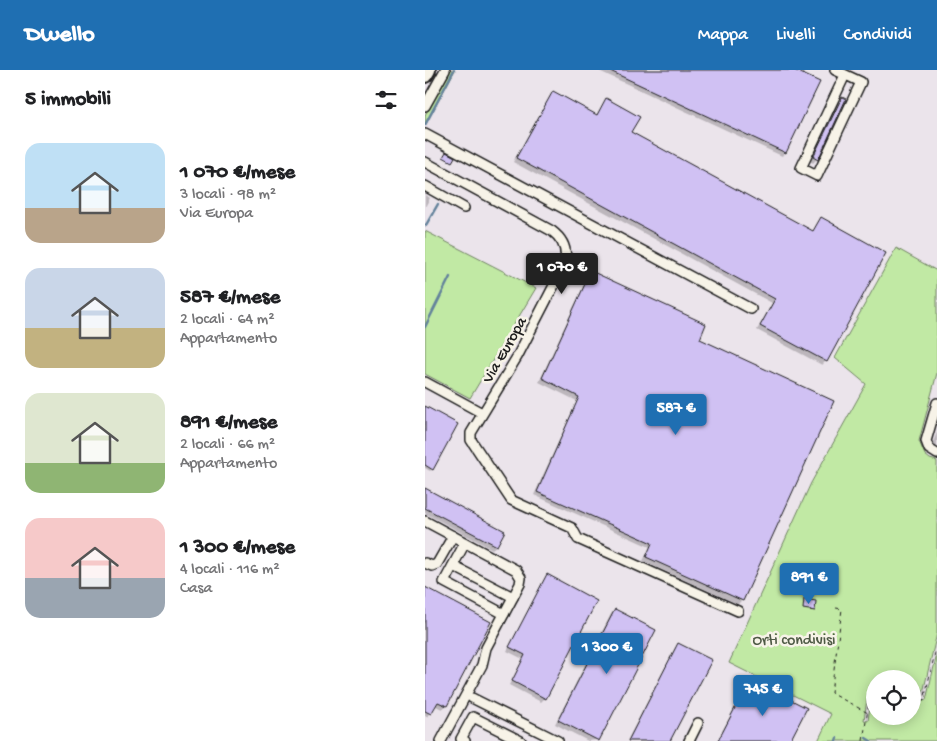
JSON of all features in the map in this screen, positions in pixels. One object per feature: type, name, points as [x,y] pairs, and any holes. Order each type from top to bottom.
[{"type":"highway","points":[[425,76],[428,70]]},
{"type":"street","points":[[425,106],[445,70]]},
{"type":"street","points":[[835,70],[861,82],[817,176],[801,168],[845,75]]},
{"type":"street","points":[[425,134],[751,309]]},
{"type":"street","name":"Via Europa","points":[[425,162],[553,231],[562,241],[566,252],[564,266],[517,357],[471,433],[471,440],[511,500],[572,528],[578,539],[738,611]]},
{"type":"street","points":[[425,186],[464,208]]},
{"type":"street","points":[[425,382],[483,413]]},
{"type":"street","points":[[937,404],[926,442],[929,450],[937,454]]},
{"type":"street","points":[[425,521],[519,572],[521,581],[486,648],[482,665],[441,741]]},
{"type":"street","points":[[425,563],[432,566],[437,564],[453,536]]},
{"type":"street","points":[[465,543],[444,582],[504,614]]},
{"type":"street","points":[[453,566],[513,597]]},
{"type":"street","points":[[472,698],[539,737],[557,741]]},
{"type":"street","points":[[465,741],[461,739],[473,717],[521,741]]},
{"type":"street","points":[[689,741],[698,723]]},
{"type":"street","points":[[435,741],[447,732]]},
{"type":"path","points":[[836,608],[842,609],[831,693],[866,712]]},
{"type":"path","points":[[921,700],[923,700],[937,644]]},
{"type":"path","points":[[863,741],[866,720]]},
{"type":"green space","points":[[450,70],[455,70],[425,126],[425,115]]},
{"type":"green space","points":[[425,231],[536,288],[470,398],[425,374]]},
{"type":"green space","name":"Orti condivisi","points":[[896,248],[937,271],[937,373],[919,441],[925,455],[937,461],[937,633],[922,697],[921,670],[866,670],[864,720],[866,720],[866,725],[921,725],[921,699],[926,700],[937,654],[937,741],[818,741],[831,714],[729,663],[811,483],[866,384],[835,358]]},
{"type":"building","points":[[608,70],[794,70],[820,82],[786,153]]},
{"type":"building","points":[[553,91],[597,115],[606,98],[640,117],[631,132],[813,231],[821,217],[886,253],[827,362],[760,326],[775,299],[516,158]]},
{"type":"building","points":[[842,97],[846,99],[818,160],[813,157]]},
{"type":"building","points":[[446,152],[455,157],[452,162],[443,157]]},
{"type":"building","points":[[591,271],[706,324],[700,339],[834,401],[743,601],[646,557],[652,543],[537,492],[579,397],[542,378]]},
{"type":"building","points":[[425,406],[458,424],[433,470],[425,465]]},
{"type":"building","points":[[425,488],[505,531],[497,546],[425,508]]},
{"type":"building","points":[[547,574],[597,601],[546,699],[512,681],[525,655],[509,647]]},
{"type":"building","points":[[425,587],[491,622],[447,706],[438,702],[431,714],[425,711]]},
{"type":"building","points":[[804,599],[816,601],[815,611],[803,609]]},
{"type":"building","points":[[615,609],[656,630],[599,741],[558,720]]},
{"type":"building","points":[[678,643],[712,660],[670,741],[628,741]]},
{"type":"building","points":[[750,679],[807,708],[790,741],[718,741]]},
{"type":"waterway","points":[[425,125],[454,70]]},
{"type":"waterway","points":[[425,225],[438,204]]},
{"type":"waterway","points":[[425,327],[450,277]]},
{"type":"waterway","points":[[866,738],[871,741]]}]
